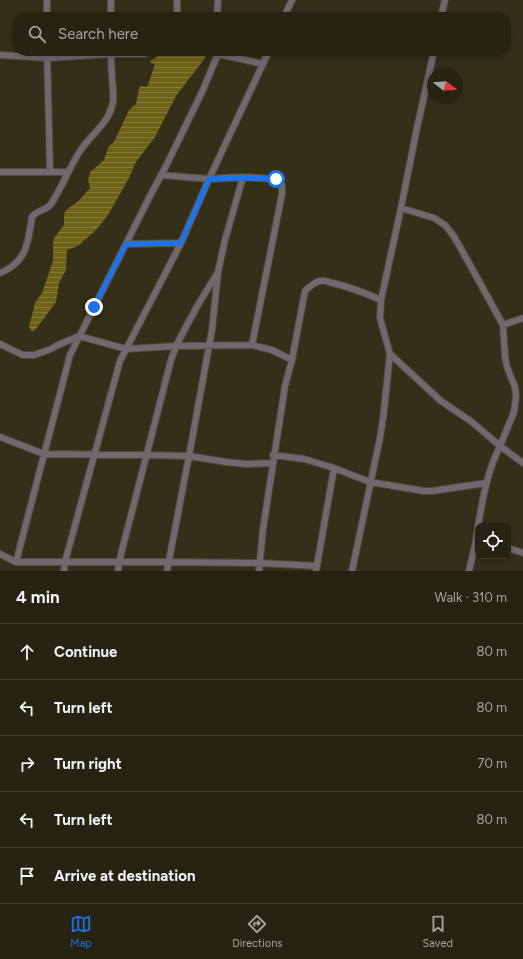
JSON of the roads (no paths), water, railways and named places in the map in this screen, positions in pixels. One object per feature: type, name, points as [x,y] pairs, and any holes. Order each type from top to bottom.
[{"type":"street","points":[[47,0],[47,12]]},
{"type":"street","points":[[111,0],[111,12]]},
{"type":"street","points":[[177,0],[177,12]]},
{"type":"street","points":[[217,12],[218,0]]},
{"type":"street","points":[[286,12],[292,0]]},
{"type":"street","points":[[442,12],[445,0]]},
{"type":"street","points":[[0,56],[12,55]]},
{"type":"street","points":[[47,56],[50,172]]},
{"type":"street","points":[[0,273],[13,266],[21,258],[25,251],[34,214],[46,209],[49,206],[82,148],[109,115],[113,105],[111,56]]},
{"type":"street","points":[[16,562],[70,355],[78,336],[202,92],[216,56]]},
{"type":"street","points":[[233,56],[263,64]]},
{"type":"street","points":[[64,571],[64,562],[120,361],[181,243],[209,179],[267,56]]},
{"type":"street","points":[[352,571],[383,419],[390,354],[380,318],[381,300],[433,56]]},
{"type":"street","points":[[0,172],[68,172]]},
{"type":"street","points":[[161,175],[209,179],[276,179],[282,185],[282,194],[252,345]]},
{"type":"street","points":[[167,571],[190,456],[212,330],[218,272],[231,218],[243,178]]},
{"type":"street","points":[[401,208],[434,218],[445,225],[464,254],[503,325],[507,367],[515,387],[516,396],[514,412],[493,459],[486,483],[479,523]]},
{"type":"street","points":[[126,244],[181,243]]},
{"type":"street","points":[[118,571],[119,562],[171,360],[176,346],[199,303],[218,272]]},
{"type":"street","points":[[259,571],[272,462],[284,386],[292,360],[305,292],[308,287],[319,281],[324,281],[349,287],[381,300]]},
{"type":"street","points":[[503,325],[523,318]]},
{"type":"street","points":[[0,344],[23,355],[34,355],[51,349],[78,336],[126,349],[176,346],[252,345],[272,350],[292,360]]},
{"type":"street","points":[[390,354],[441,401],[472,422],[523,463]]},
{"type":"street","points":[[0,437],[44,454],[190,456],[247,464],[272,462]]},
{"type":"street","points":[[273,455],[304,460],[334,468],[370,482],[428,491],[486,483]]},
{"type":"street","points":[[0,554],[16,562],[260,563],[317,569],[334,468]]},
{"type":"street","points":[[469,571],[475,545]]},
{"type":"street","points":[[511,549],[523,553]]}]
